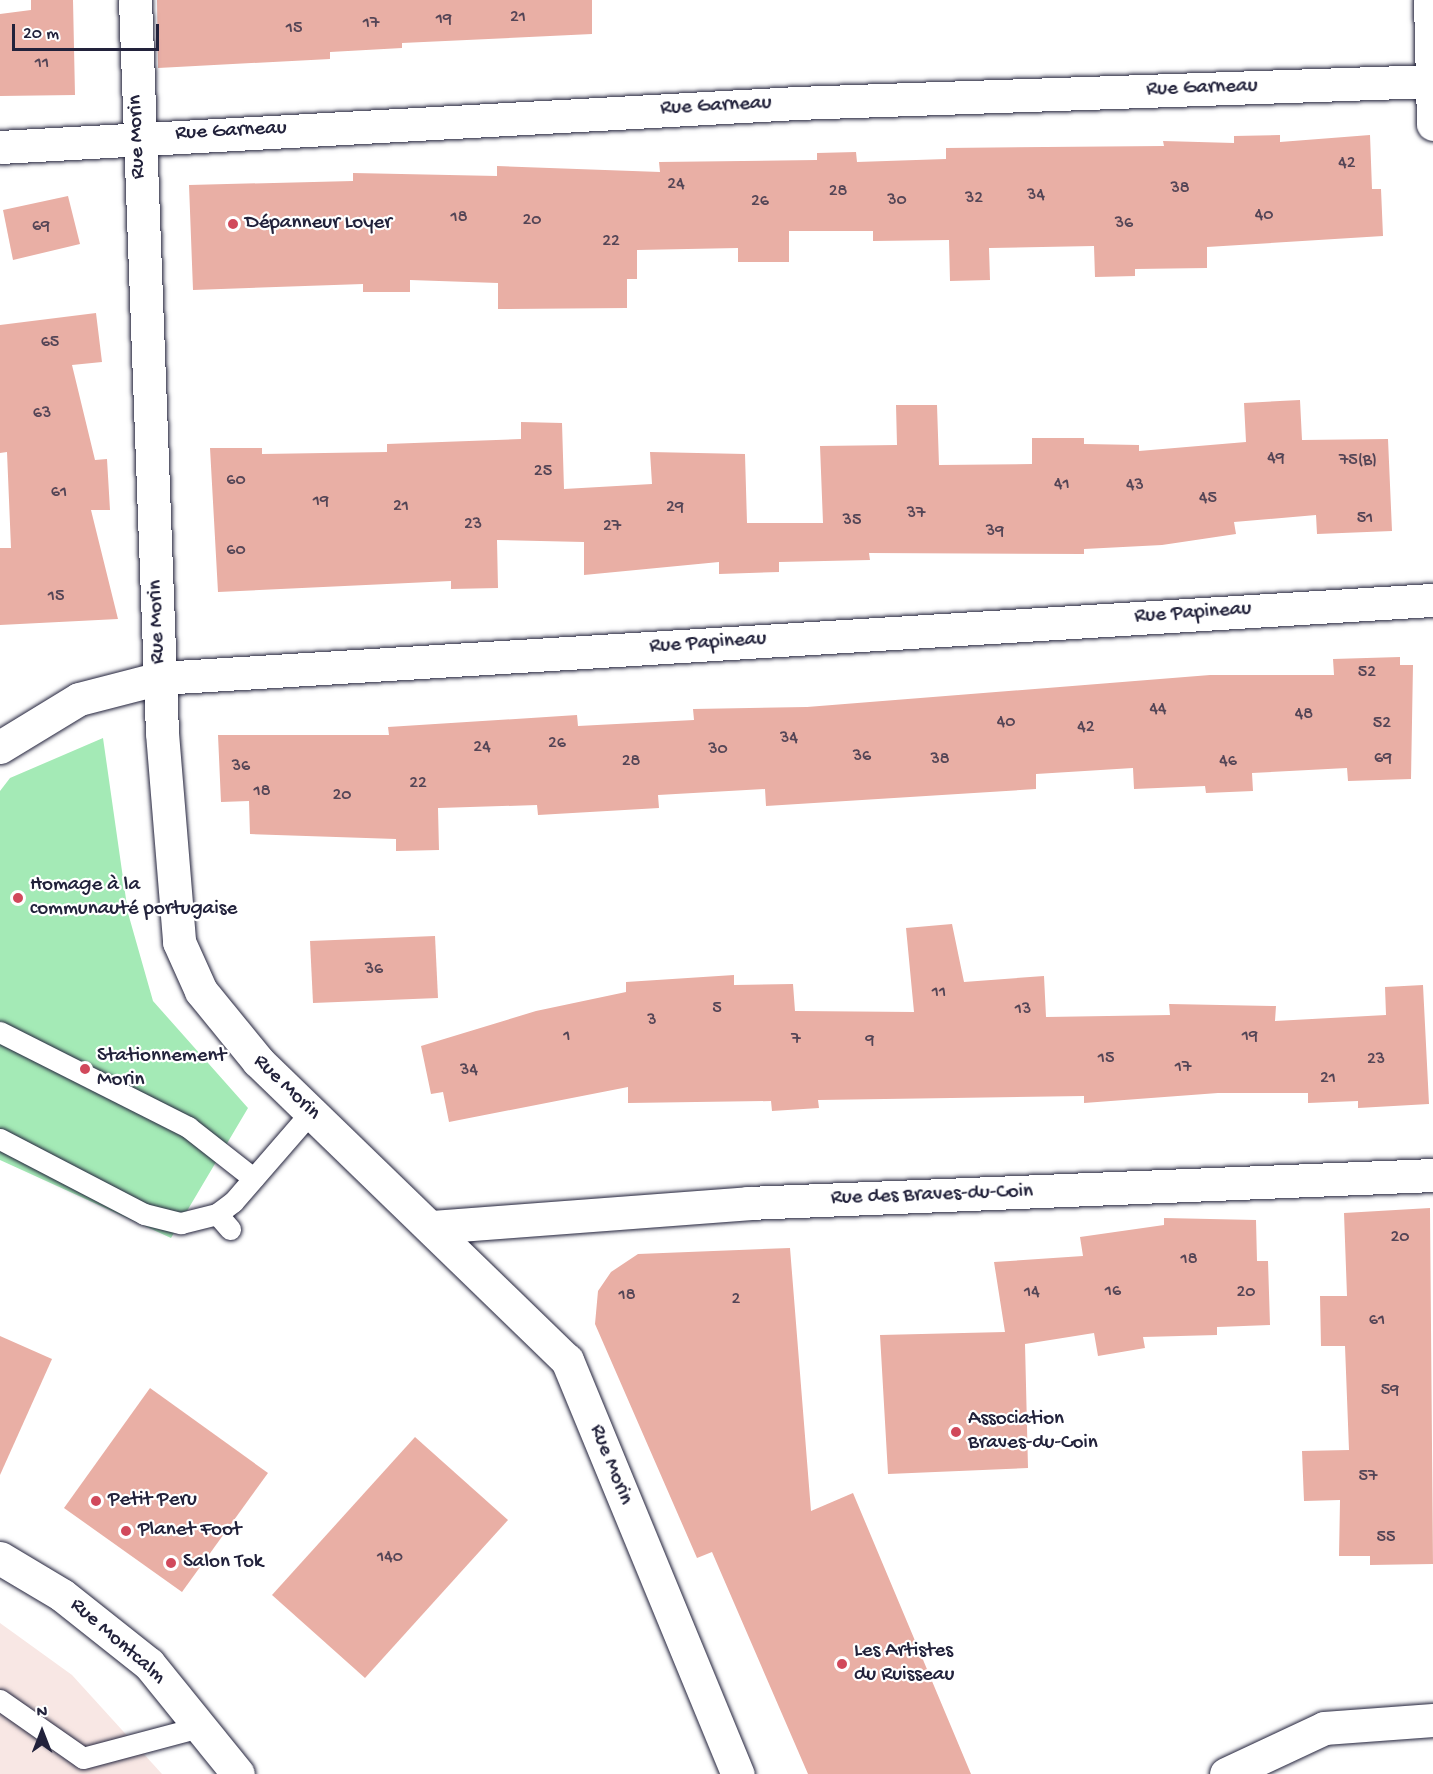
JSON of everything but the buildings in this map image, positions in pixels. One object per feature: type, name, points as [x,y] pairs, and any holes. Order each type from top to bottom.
[{"type":"street","name":"Rue Morin","points":[[135,0],[138,136],[160,678],[179,942],[214,1011],[311,1112],[567,1360],[738,1774]]},
{"type":"street","points":[[1430,0],[1433,124]]},
{"type":"street","name":"Rue Garneau","points":[[0,147],[138,136],[796,103],[1432,81]]},
{"type":"street","name":"Rue Papineau","points":[[0,747],[79,699],[160,678],[1433,600]]},
{"type":"street","name":"Rue des Braves-du-Coin","points":[[432,1227],[748,1203],[1433,1175]]},
{"type":"street","name":"Rue Montcalm","points":[[0,1558],[94,1617],[149,1664],[203,1726],[238,1774]]},
{"type":"street","points":[[1226,1774],[1324,1728],[1433,1720]]},
{"type":"lane","points":[[0,1032],[188,1127],[253,1178]]},
{"type":"lane","points":[[0,1139],[162,1221],[224,1222],[253,1178],[311,1112]]},
{"type":"lane","points":[[0,1700],[83,1758],[203,1726]]},
{"type":"shaded area","points":[[0,1623],[72,1675],[162,1774],[0,1774]]},
{"type":"green space","points":[[103,738],[128,913],[153,1001],[248,1108],[171,1238],[0,1160],[0,791],[10,778]]},
{"type":"place","name":"Dépanneur Loyer","points":[[233,224]]},
{"type":"place","name":"Homage à la communauté portugaise","points":[[18,898]]},
{"type":"place","name":"Stationnement Morin","points":[[85,1069]]},
{"type":"place","name":"Association Braves-du-Coin","points":[[956,1432]]},
{"type":"place","name":"Petit Peru","points":[[96,1501]]},
{"type":"place","name":"Planet Foot","points":[[126,1531]]},
{"type":"place","name":"Salon Tok","points":[[171,1563]]},
{"type":"place","name":"Les Artistes du Ruisseau","points":[[842,1664]]}]
